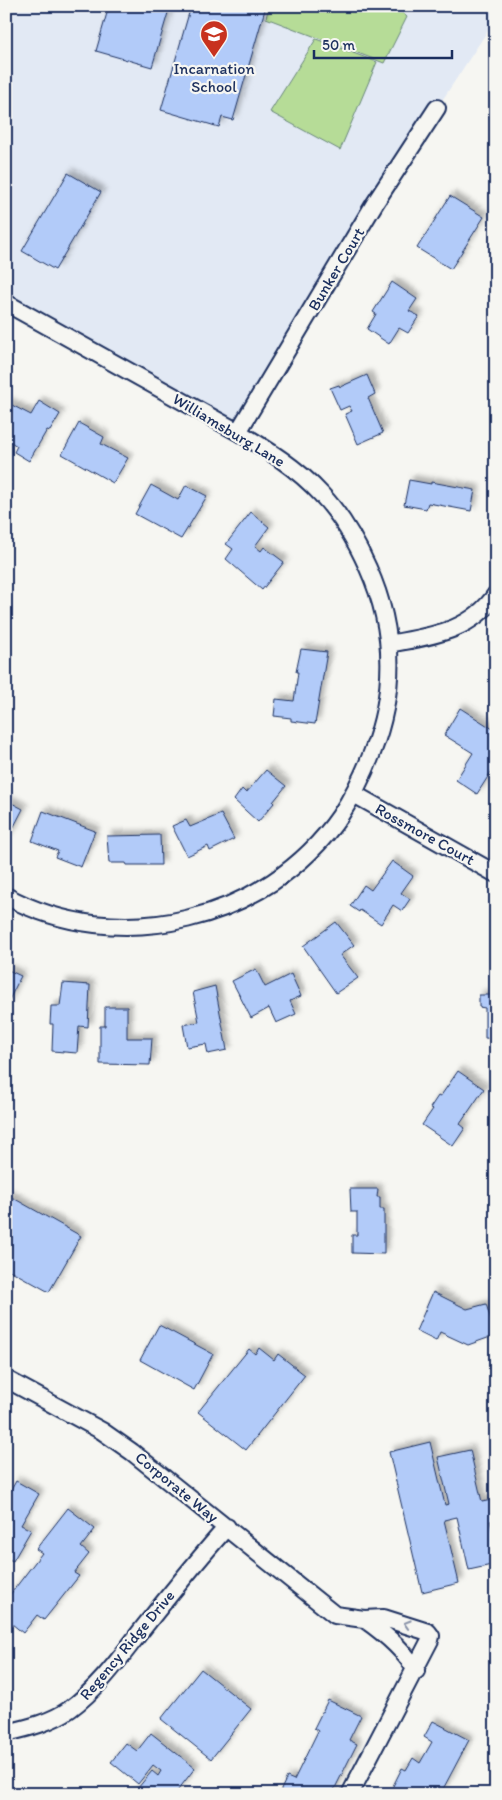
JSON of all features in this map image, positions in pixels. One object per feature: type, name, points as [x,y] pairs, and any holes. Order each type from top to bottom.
[{"type":"street","name":"Bunker Court","points":[[238,432],[375,203],[438,108]]},
{"type":"street","name":"Williamsburg Lane","points":[[6,303],[238,432],[275,454],[300,473],[322,495],[356,541],[374,581],[383,612],[391,665],[381,730],[364,775],[354,794],[339,818],[320,841],[292,868],[260,890],[224,907],[194,918],[166,924],[137,927],[105,926],[75,922],[45,914],[6,896]]},
{"type":"street","points":[[389,644],[439,635],[463,624],[478,613],[496,594]]},
{"type":"street","name":"Rossmore Court","points":[[354,794],[496,874]]},
{"type":"street","name":"Corporate Way","points":[[6,1379],[102,1431],[132,1452],[336,1615],[364,1620]]},
{"type":"street","name":"Regency Ridge Drive","points":[[6,1733],[54,1719],[84,1698],[227,1527]]},
{"type":"street","points":[[350,1794],[416,1671],[431,1636],[428,1632],[384,1618],[364,1620]]},
{"type":"street","points":[[364,1620],[378,1629],[409,1659],[416,1671]]},
{"type":"shaded area","points":[[6,6],[496,6],[496,18],[375,203],[238,432],[6,303]]},
{"type":"green space","points":[[269,6],[395,6],[407,17],[384,63],[266,18]]},
{"type":"green space","points":[[316,39],[377,62],[340,150],[270,112]]},
{"type":"building","name":"Incarnation School","points":[[109,6],[170,6],[152,67],[96,51]]},
{"type":"building","name":"Incarnation School","points":[[191,6],[266,6],[233,120],[222,117],[219,127],[161,110]]},
{"type":"building","points":[[68,173],[101,192],[55,270],[22,251]]},
{"type":"building","points":[[450,196],[484,217],[451,269],[417,248]]},
{"type":"building","points":[[392,282],[417,299],[409,311],[419,316],[408,333],[399,328],[389,344],[367,329],[376,314],[373,312]]},
{"type":"building","points":[[367,375],[375,394],[368,398],[383,433],[358,444],[345,414],[352,411],[349,406],[340,410],[330,388],[339,385],[340,387]]},
{"type":"building","points":[[39,401],[60,414],[50,431],[47,430],[29,461],[14,452],[17,446],[6,439],[8,435],[6,434],[6,402],[31,415]]},
{"type":"building","points":[[79,423],[104,437],[101,444],[128,458],[113,483],[62,454]]},
{"type":"building","points":[[409,480],[475,490],[471,511],[428,503],[426,509],[404,505]]},
{"type":"building","points":[[151,485],[178,500],[186,485],[207,496],[181,539],[135,514]]},
{"type":"building","points":[[251,512],[269,527],[255,546],[261,551],[264,547],[284,562],[262,590],[226,559],[233,549],[226,544]]},
{"type":"building","points":[[301,649],[327,652],[315,724],[291,721],[291,718],[274,716],[276,699],[294,701],[298,672],[296,672]]},
{"type":"building","points":[[460,708],[496,731],[496,764],[477,794],[456,780],[473,753],[444,735]]},
{"type":"building","points":[[266,770],[286,786],[258,822],[234,800],[242,789],[246,793]]},
{"type":"building","points":[[6,800],[23,809],[8,838],[6,837]]},
{"type":"building","points":[[43,811],[95,831],[81,867],[55,857],[58,851],[32,841]]},
{"type":"building","points":[[221,814],[234,839],[210,851],[208,846],[187,856],[172,826],[186,820],[190,827]]},
{"type":"building","points":[[160,835],[161,865],[109,863],[107,836]]},
{"type":"building","points":[[392,861],[413,876],[401,893],[410,899],[402,911],[393,905],[381,924],[360,910],[359,912],[350,906],[364,885],[371,890]]},
{"type":"building","points":[[336,922],[354,945],[340,955],[358,978],[336,993],[303,946]]},
{"type":"building","points":[[6,969],[21,976],[6,1006]]},
{"type":"building","points":[[256,969],[265,987],[291,974],[301,996],[290,1001],[296,1014],[276,1023],[269,1008],[251,1018],[232,981]]},
{"type":"building","points":[[492,976],[496,976],[496,1039],[485,1038],[485,1008],[479,1007],[479,995],[492,995]]},
{"type":"building","points":[[63,983],[90,985],[88,1027],[79,1026],[77,1053],[52,1051],[53,1024],[50,1024],[51,1006],[60,1006]]},
{"type":"building","points":[[215,986],[227,1050],[208,1054],[206,1044],[187,1047],[183,1025],[199,1022],[193,992]]},
{"type":"building","points":[[105,1007],[127,1007],[127,1038],[152,1038],[150,1065],[100,1064],[100,1026],[105,1026]]},
{"type":"building","points":[[458,1071],[484,1089],[460,1124],[465,1128],[453,1146],[422,1125],[433,1109],[430,1108],[438,1096],[440,1097]]},
{"type":"building","points":[[350,1189],[378,1189],[377,1197],[380,1197],[380,1209],[384,1209],[384,1254],[352,1253],[352,1235],[357,1235],[357,1212],[351,1212]]},
{"type":"building","points":[[6,1194],[81,1236],[49,1292],[6,1268]]},
{"type":"building","points":[[433,1292],[467,1309],[486,1304],[496,1335],[468,1345],[440,1332],[436,1341],[416,1331]]},
{"type":"building","points":[[159,1325],[213,1354],[194,1390],[140,1360]]},
{"type":"building","points":[[259,1348],[274,1360],[278,1354],[305,1375],[246,1450],[198,1412],[249,1349],[255,1354]]},
{"type":"building","points":[[430,1442],[445,1505],[449,1504],[438,1457],[470,1450],[482,1502],[496,1499],[496,1520],[490,1521],[496,1546],[496,1564],[469,1570],[457,1517],[444,1520],[459,1583],[422,1592],[389,1452]]},
{"type":"building","points":[[16,1481],[39,1494],[21,1525],[31,1530],[13,1561],[6,1558],[6,1499]]},
{"type":"building","points":[[68,1508],[95,1529],[81,1547],[89,1554],[74,1573],[79,1576],[44,1620],[37,1615],[23,1633],[6,1619],[6,1600],[42,1553],[36,1549]]},
{"type":"building","points":[[201,1669],[251,1709],[211,1759],[161,1719]]},
{"type":"building","points":[[328,1700],[361,1716],[349,1740],[357,1744],[332,1794],[279,1794],[287,1777],[294,1780],[318,1731],[314,1728]]},
{"type":"building","points":[[433,1721],[469,1740],[442,1791],[436,1788],[434,1794],[389,1794],[402,1768],[406,1770],[413,1758],[420,1763],[432,1742],[424,1737]]},
{"type":"building","points":[[151,1733],[195,1768],[175,1794],[133,1794],[152,1771],[158,1776],[161,1771],[153,1765],[138,1784],[111,1762],[126,1743],[137,1751]]},
{"type":"place","name":"Incarnation School","points":[[214,58]]}]
